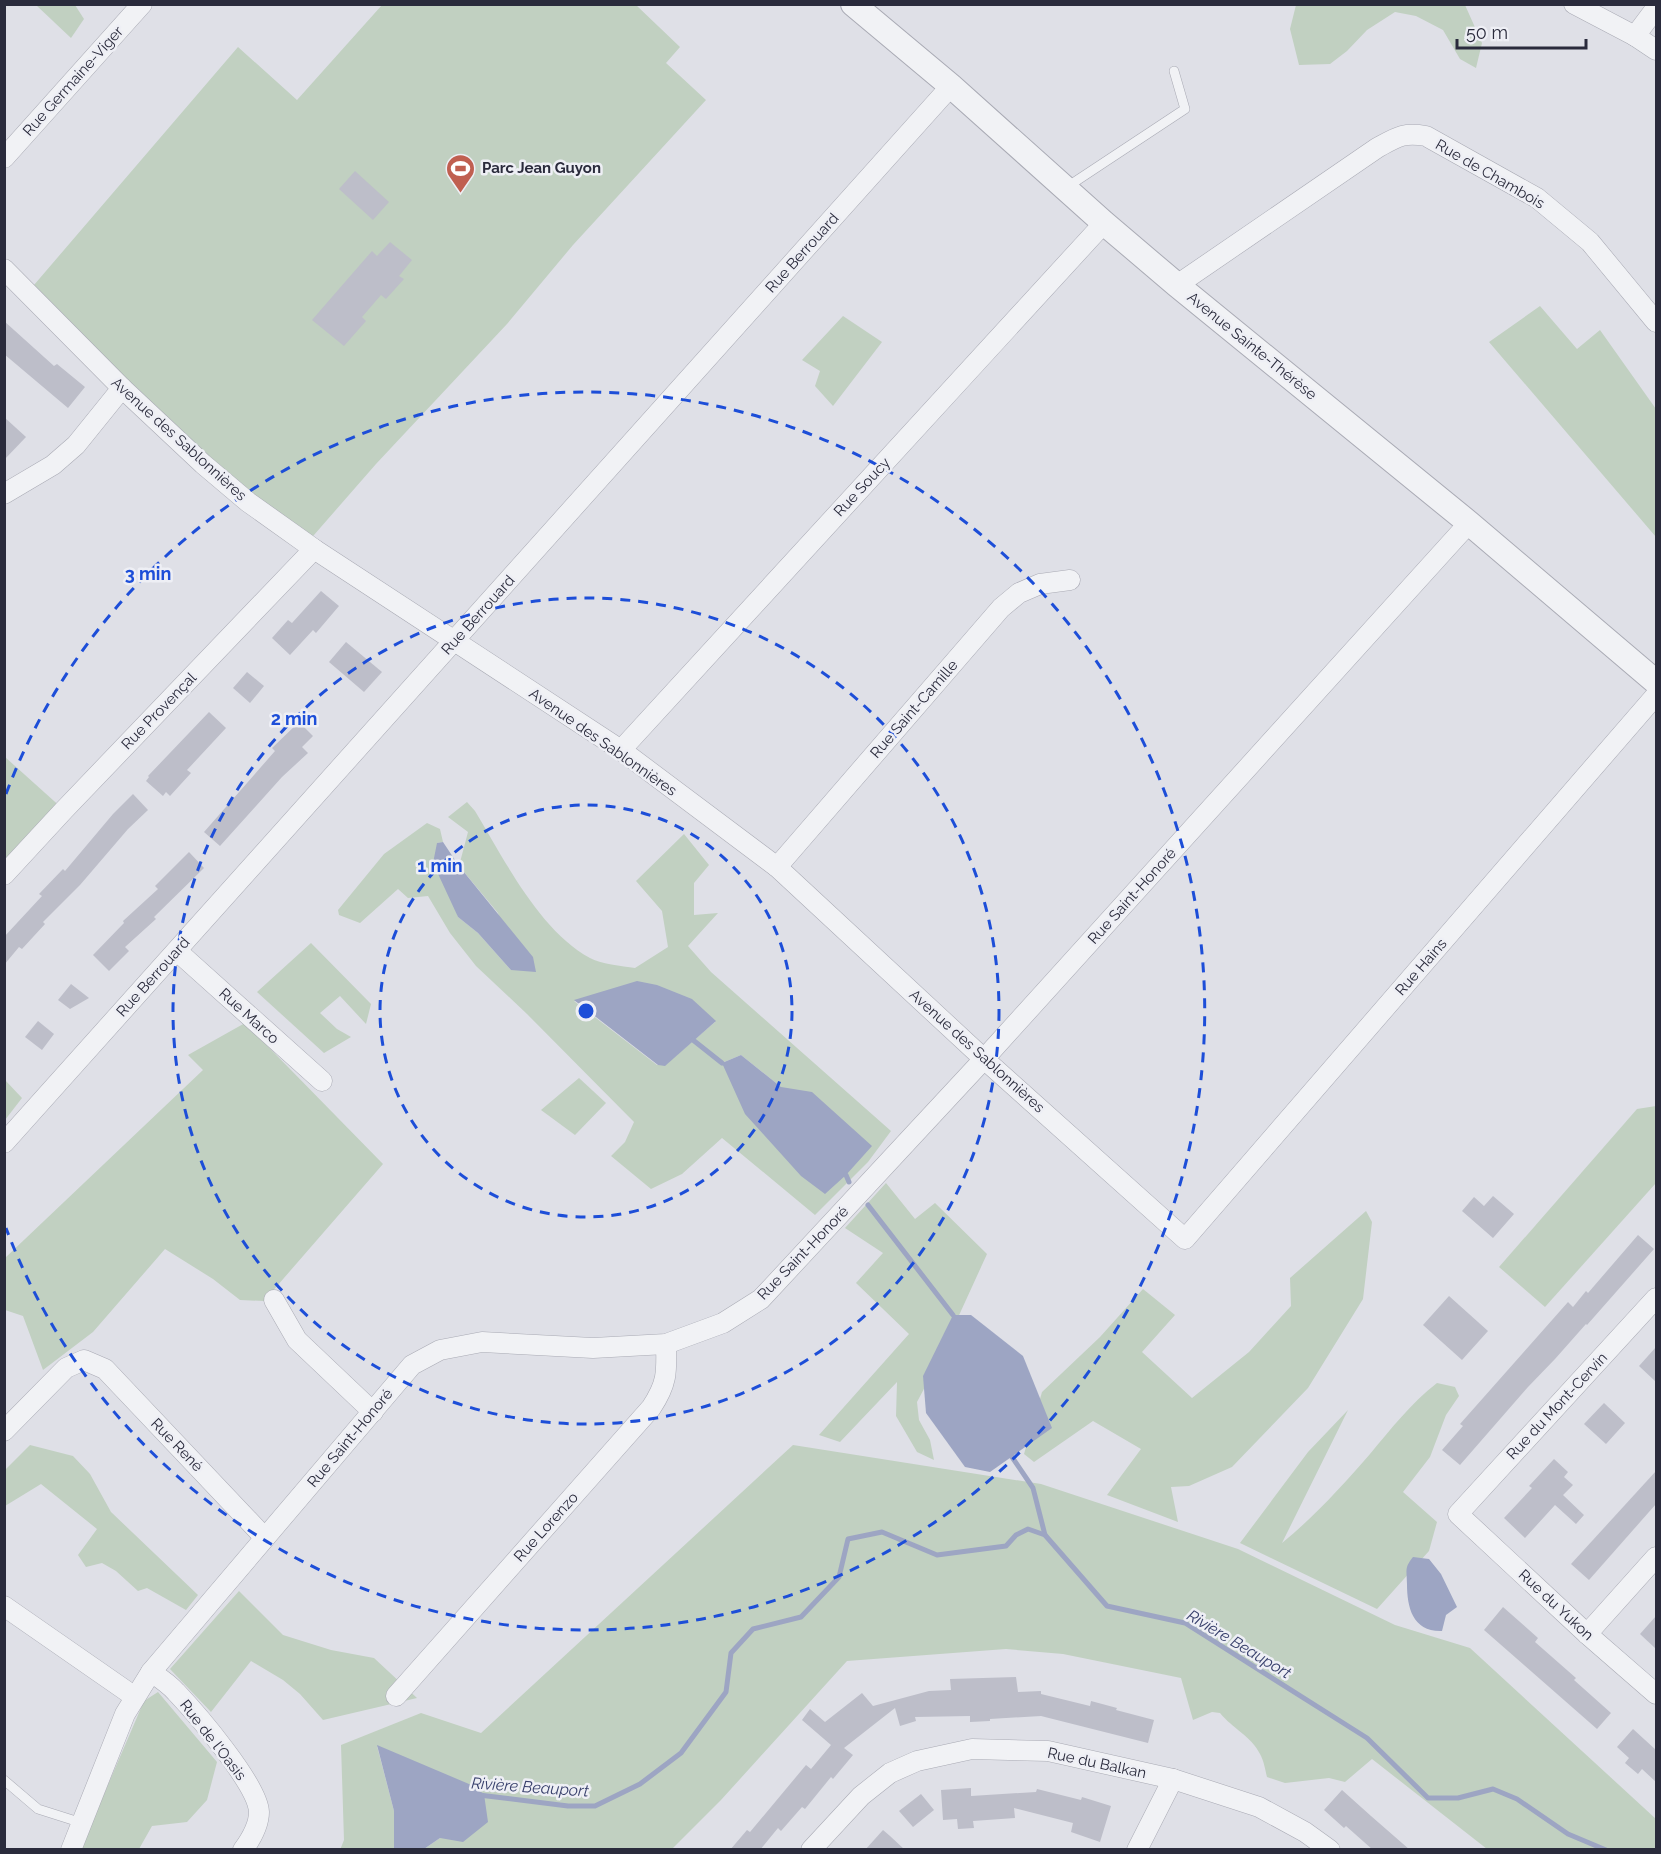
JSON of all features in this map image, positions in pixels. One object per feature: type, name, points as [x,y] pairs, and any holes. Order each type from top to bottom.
[{"type":"street","name":"Rue Germaine-Viger","points":[[4,158],[142,4]]},
{"type":"street","name":"Avenue Sainte-Thérèse","points":[[853,4],[951,86],[1177,285],[1469,523],[1656,682]]},
{"type":"street","points":[[1574,4],[1635,36],[1656,50]]},
{"type":"street","points":[[1635,36],[1656,9]]},
{"type":"street","name":"Rue Berrouard","points":[[4,1143],[951,86]]},
{"type":"street","name":"Rue de Chambois","points":[[1177,285],[1377,148],[1395,138],[1411,134],[1426,136],[1538,198],[1590,242],[1656,322]]},
{"type":"street","name":"Rue Soucy","points":[[621,750],[1104,223]]},
{"type":"street","name":"Avenue des Sablonnières","points":[[4,269],[202,464],[248,502],[314,549],[621,750],[777,867],[984,1059],[1185,1239]]},
{"type":"street","points":[[4,494],[53,465],[76,445],[123,388]]},
{"type":"street","name":"Rue Saint-Honoré","points":[[71,1850],[125,1714],[151,1672],[412,1365],[440,1350],[482,1342],[593,1348],[666,1344],[723,1323],[761,1299],[984,1059],[1469,523]]},
{"type":"street","name":"Rue Provençal","points":[[4,875],[314,549]]},
{"type":"street","name":"Rue Saint-Camille","points":[[777,867],[1001,608],[1019,594],[1040,584],[1070,580]]},
{"type":"street","name":"Rue Hains","points":[[1185,1239],[1656,695]]},
{"type":"street","name":"Rue Marco","points":[[177,951],[322,1081]]},
{"type":"street","name":"Rue du Mont-Cervin","points":[[1458,1515],[1656,1298]]},
{"type":"street","points":[[274,1300],[297,1340],[373,1412]]},
{"type":"street","name":"Rue Lorenzo","points":[[396,1696],[651,1408],[662,1392],[667,1369],[666,1344]]},
{"type":"street","name":"Rue René","points":[[4,1431],[66,1368],[84,1360],[105,1369],[265,1538]]},
{"type":"street","name":"Rue du Yukon","points":[[1458,1515],[1656,1694]]},
{"type":"street","points":[[1587,1634],[1656,1557]]},
{"type":"street","points":[[4,1606],[135,1697]]},
{"type":"street","name":"Rue de l'Oasis","points":[[151,1672],[176,1691],[235,1763],[254,1796],[259,1811],[252,1839],[243,1850]]},
{"type":"street","name":"Rue du Balkan","points":[[811,1850],[861,1796],[890,1773],[918,1761],[972,1749],[1048,1751],[1173,1779],[1259,1807],[1305,1832],[1330,1850]]},
{"type":"street","points":[[1137,1850],[1173,1779]]},
{"type":"lane","points":[[1065,188],[1185,109],[1174,71]]},
{"type":"lane","points":[[4,1780],[38,1809],[82,1823]]},
{"type":"green space","points":[[36,5],[75,5],[84,19],[71,38]]},
{"type":"green space","name":"Parc Jean Guyon","points":[[382,5],[636,5],[680,47],[666,63],[706,100],[573,245],[507,324],[376,464],[307,543],[248,502],[28,292],[238,47],[297,100]]},
{"type":"green space","points":[[1296,5],[1465,5],[1482,43],[1476,68],[1460,59],[1443,30],[1416,16],[1395,12],[1367,30],[1347,51],[1330,64],[1299,65],[1290,29]]},
{"type":"green space","points":[[1540,306],[1577,349],[1600,330],[1656,409],[1656,537],[1489,342]]},
{"type":"green space","points":[[843,316],[882,342],[833,406],[815,386],[820,371],[802,360]]},
{"type":"green space","points":[[5,757],[64,810],[5,875]]},
{"type":"green space","points":[[467,802],[475,811],[524,892],[555,930],[572,946],[594,960],[635,968],[668,947],[662,911],[636,881],[684,834],[709,865],[694,883],[694,915],[718,913],[688,946],[711,972],[891,1131],[868,1162],[815,1215],[722,1138],[682,1174],[651,1189],[611,1156],[625,1142],[634,1122],[476,966],[450,933],[428,896],[408,898],[398,889],[360,923],[339,915],[338,910],[384,854],[427,823],[440,829],[443,842],[437,843],[458,917],[478,933],[511,970],[498,913],[459,866],[468,832],[448,817]],"holes":[[[574,1001],[715,1022],[665,1065],[657,1065]],[[741,1055],[781,1087],[722,1063]]]},
{"type":"green space","points":[[311,943],[371,1004],[366,1024],[340,996],[320,1013],[337,1029],[351,1037],[324,1053],[257,992]]},
{"type":"green space","points":[[245,1023],[383,1164],[264,1301],[240,1300],[213,1279],[165,1249],[93,1332],[43,1370],[23,1316],[5,1310],[5,1258],[203,1070],[188,1055]]},
{"type":"green space","points":[[579,1078],[606,1103],[575,1135],[541,1110]]},
{"type":"green space","points":[[5,1080],[22,1098],[5,1120]]},
{"type":"green space","points":[[1656,1106],[1656,1183],[1545,1307],[1499,1267],[1637,1109]]},
{"type":"green space","points":[[886,1183],[915,1219],[935,1203],[987,1254],[917,1402],[919,1420],[930,1440],[934,1460],[917,1452],[896,1416],[897,1382],[840,1442],[819,1435],[909,1334],[856,1283],[883,1253],[845,1228]]},
{"type":"green space","points":[[1366,1211],[1372,1222],[1363,1299],[1308,1388],[1232,1467],[1189,1486],[1171,1487],[1178,1522],[1107,1495],[1141,1449],[1093,1421],[1034,1462],[1024,1454],[1042,1392],[1100,1337],[1143,1289],[1175,1315],[1142,1352],[1192,1398],[1249,1352],[1291,1306],[1290,1278]]},
{"type":"green space","points":[[1437,1383],[1455,1387],[1459,1396],[1446,1415],[1430,1457],[1403,1492],[1437,1522],[1429,1551],[1377,1609],[1240,1543],[1308,1452],[1348,1410],[1282,1543],[1328,1500],[1410,1408]]},
{"type":"green space","points":[[30,1445],[73,1456],[90,1474],[111,1512],[198,1595],[186,1610],[147,1588],[138,1591],[116,1571],[102,1563],[86,1567],[78,1555],[97,1529],[41,1484],[5,1506],[5,1470]]},
{"type":"green space","points":[[793,1445],[1041,1484],[1238,1549],[1395,1625],[1470,1648],[1656,1819],[1656,1849],[1487,1849],[1372,1759],[1345,1782],[1329,1778],[1285,1783],[1267,1777],[1256,1748],[1220,1713],[1212,1712],[1193,1720],[1181,1678],[1063,1654],[1006,1649],[847,1661],[721,1800],[672,1849],[424,1849],[440,1838],[377,1746],[394,1811],[394,1849],[340,1850],[344,1840],[341,1745],[421,1713],[481,1733]]},
{"type":"green space","points":[[239,1591],[283,1635],[331,1650],[374,1658],[417,1698],[323,1720],[300,1694],[283,1680],[251,1661],[211,1712],[170,1669]]},
{"type":"green space","points":[[158,1692],[217,1762],[207,1800],[187,1822],[152,1826],[139,1849],[80,1850],[144,1701]]},
{"type":"water","points":[[443,842],[459,866],[533,957],[536,972],[511,970],[478,933],[458,917],[433,863],[437,843]]},
{"type":"water","points":[[637,981],[657,985],[692,999],[716,1021],[665,1066],[658,1065],[574,1000]]},
{"type":"water","points":[[741,1055],[781,1087],[812,1092],[872,1146],[825,1194],[801,1176],[745,1114],[722,1063]]},
{"type":"water","points":[[953,1315],[971,1315],[1023,1356],[1052,1428],[990,1472],[965,1467],[926,1413],[923,1376]]},
{"type":"water","points":[[1413,1557],[1429,1559],[1441,1574],[1457,1607],[1446,1615],[1442,1631],[1424,1627],[1418,1623],[1410,1610],[1407,1569]]},
{"type":"water","points":[[377,1745],[469,1784],[484,1794],[488,1822],[463,1842],[440,1838],[424,1849],[394,1849],[394,1811]]},
{"type":"building","points":[[355,171],[389,202],[373,220],[339,189]]},
{"type":"building","points":[[390,242],[412,260],[399,276],[404,279],[386,299],[381,295],[362,317],[366,321],[344,346],[312,320],[372,251],[377,256]]},
{"type":"building","points":[[4,321],[54,366],[57,364],[85,387],[68,408],[4,354]]},
{"type":"building","points":[[4,417],[26,437],[4,460]]},
{"type":"building","points":[[321,591],[339,606],[316,633],[313,630],[290,655],[272,638],[288,620],[292,623]]},
{"type":"building","points":[[346,642],[382,672],[364,692],[329,662]]},
{"type":"building","points":[[247,672],[264,686],[250,703],[233,688]]},
{"type":"building","points":[[209,712],[226,728],[187,770],[191,773],[170,796],[166,792],[163,796],[146,781],[148,776]]},
{"type":"building","points":[[299,722],[313,736],[302,747],[308,753],[282,777],[220,846],[204,832],[275,751],[272,748]]},
{"type":"building","points":[[133,794],[148,810],[43,922],[45,924],[22,949],[19,947],[4,965],[4,937],[42,896],[39,894],[63,869],[65,871]]},
{"type":"building","points":[[189,852],[204,868],[154,917],[156,919],[125,947],[129,951],[109,971],[93,955],[124,923],[123,921],[158,889],[155,886]]},
{"type":"building","points":[[71,984],[89,998],[70,1009],[58,1000]]},
{"type":"building","points":[[38,1021],[54,1034],[42,1050],[25,1037]]},
{"type":"building","points":[[1493,1196],[1514,1214],[1493,1238],[1462,1211],[1474,1197],[1484,1206]]},
{"type":"building","points":[[1638,1235],[1654,1249],[1460,1465],[1442,1450],[1463,1426],[1460,1424],[1568,1302],[1573,1307],[1586,1291],[1588,1293]]},
{"type":"building","points":[[1449,1296],[1488,1331],[1462,1360],[1423,1325]]},
{"type":"building","points":[[1656,1347],[1656,1382],[1639,1366]]},
{"type":"building","points":[[1604,1403],[1625,1423],[1606,1444],[1584,1424]]},
{"type":"building","points":[[1554,1459],[1568,1472],[1564,1477],[1573,1485],[1563,1495],[1584,1515],[1576,1524],[1555,1505],[1525,1538],[1504,1518],[1532,1488],[1529,1486]]},
{"type":"building","points":[[1656,1471],[1656,1504],[1589,1580],[1571,1564]]},
{"type":"building","points":[[1503,1607],[1538,1638],[1535,1642],[1611,1713],[1597,1729],[1484,1630]]},
{"type":"building","points":[[1656,1616],[1656,1649],[1640,1634]]},
{"type":"building","points":[[1016,1677],[1018,1692],[1041,1691],[1041,1694],[1090,1706],[1091,1701],[1154,1720],[1148,1743],[1041,1716],[970,1722],[970,1716],[915,1717],[916,1721],[900,1726],[895,1708],[844,1748],[853,1755],[833,1779],[831,1777],[805,1809],[802,1807],[781,1831],[778,1828],[760,1850],[730,1850],[747,1830],[750,1832],[806,1765],[811,1769],[831,1745],[802,1720],[810,1709],[825,1722],[862,1693],[873,1706],[929,1691],[951,1690],[950,1679]]},
{"type":"building","points":[[1633,1729],[1656,1750],[1656,1782],[1642,1769],[1638,1774],[1625,1763],[1629,1758],[1617,1747]]},
{"type":"building","points":[[971,1788],[971,1796],[1036,1792],[1037,1789],[1081,1800],[1082,1797],[1111,1806],[1100,1842],[1071,1832],[1073,1823],[1014,1808],[1015,1818],[973,1821],[974,1828],[958,1829],[957,1819],[943,1820],[941,1790]]},
{"type":"building","points":[[1342,1790],[1410,1850],[1373,1850],[1346,1826],[1344,1828],[1324,1810]]},
{"type":"building","points":[[921,1794],[934,1810],[913,1827],[899,1811]]},
{"type":"building","points":[[883,1830],[890,1836],[905,1850],[865,1850]]},
{"type":"waterway","points":[[693,1040],[722,1063]]},
{"type":"waterway","points":[[846,1175],[849,1182]]},
{"type":"waterway","points":[[868,1205],[953,1315]]},
{"type":"waterway","points":[[1012,1457],[1033,1488],[1045,1535]]},
{"type":"waterway","name":"Rivière Beauport","points":[[479,1795],[568,1806],[595,1806],[640,1784],[681,1753],[726,1692],[731,1653],[753,1629],[801,1617],[839,1577],[848,1539],[882,1532],[937,1555],[1006,1546],[1016,1535],[1028,1529],[1045,1535],[1107,1606],[1185,1623],[1367,1738],[1428,1798],[1458,1798],[1493,1789],[1517,1799],[1568,1834],[1606,1850]]},
{"type":"place","name":"Parc Jean Guyon","points":[[461,194]]}]
